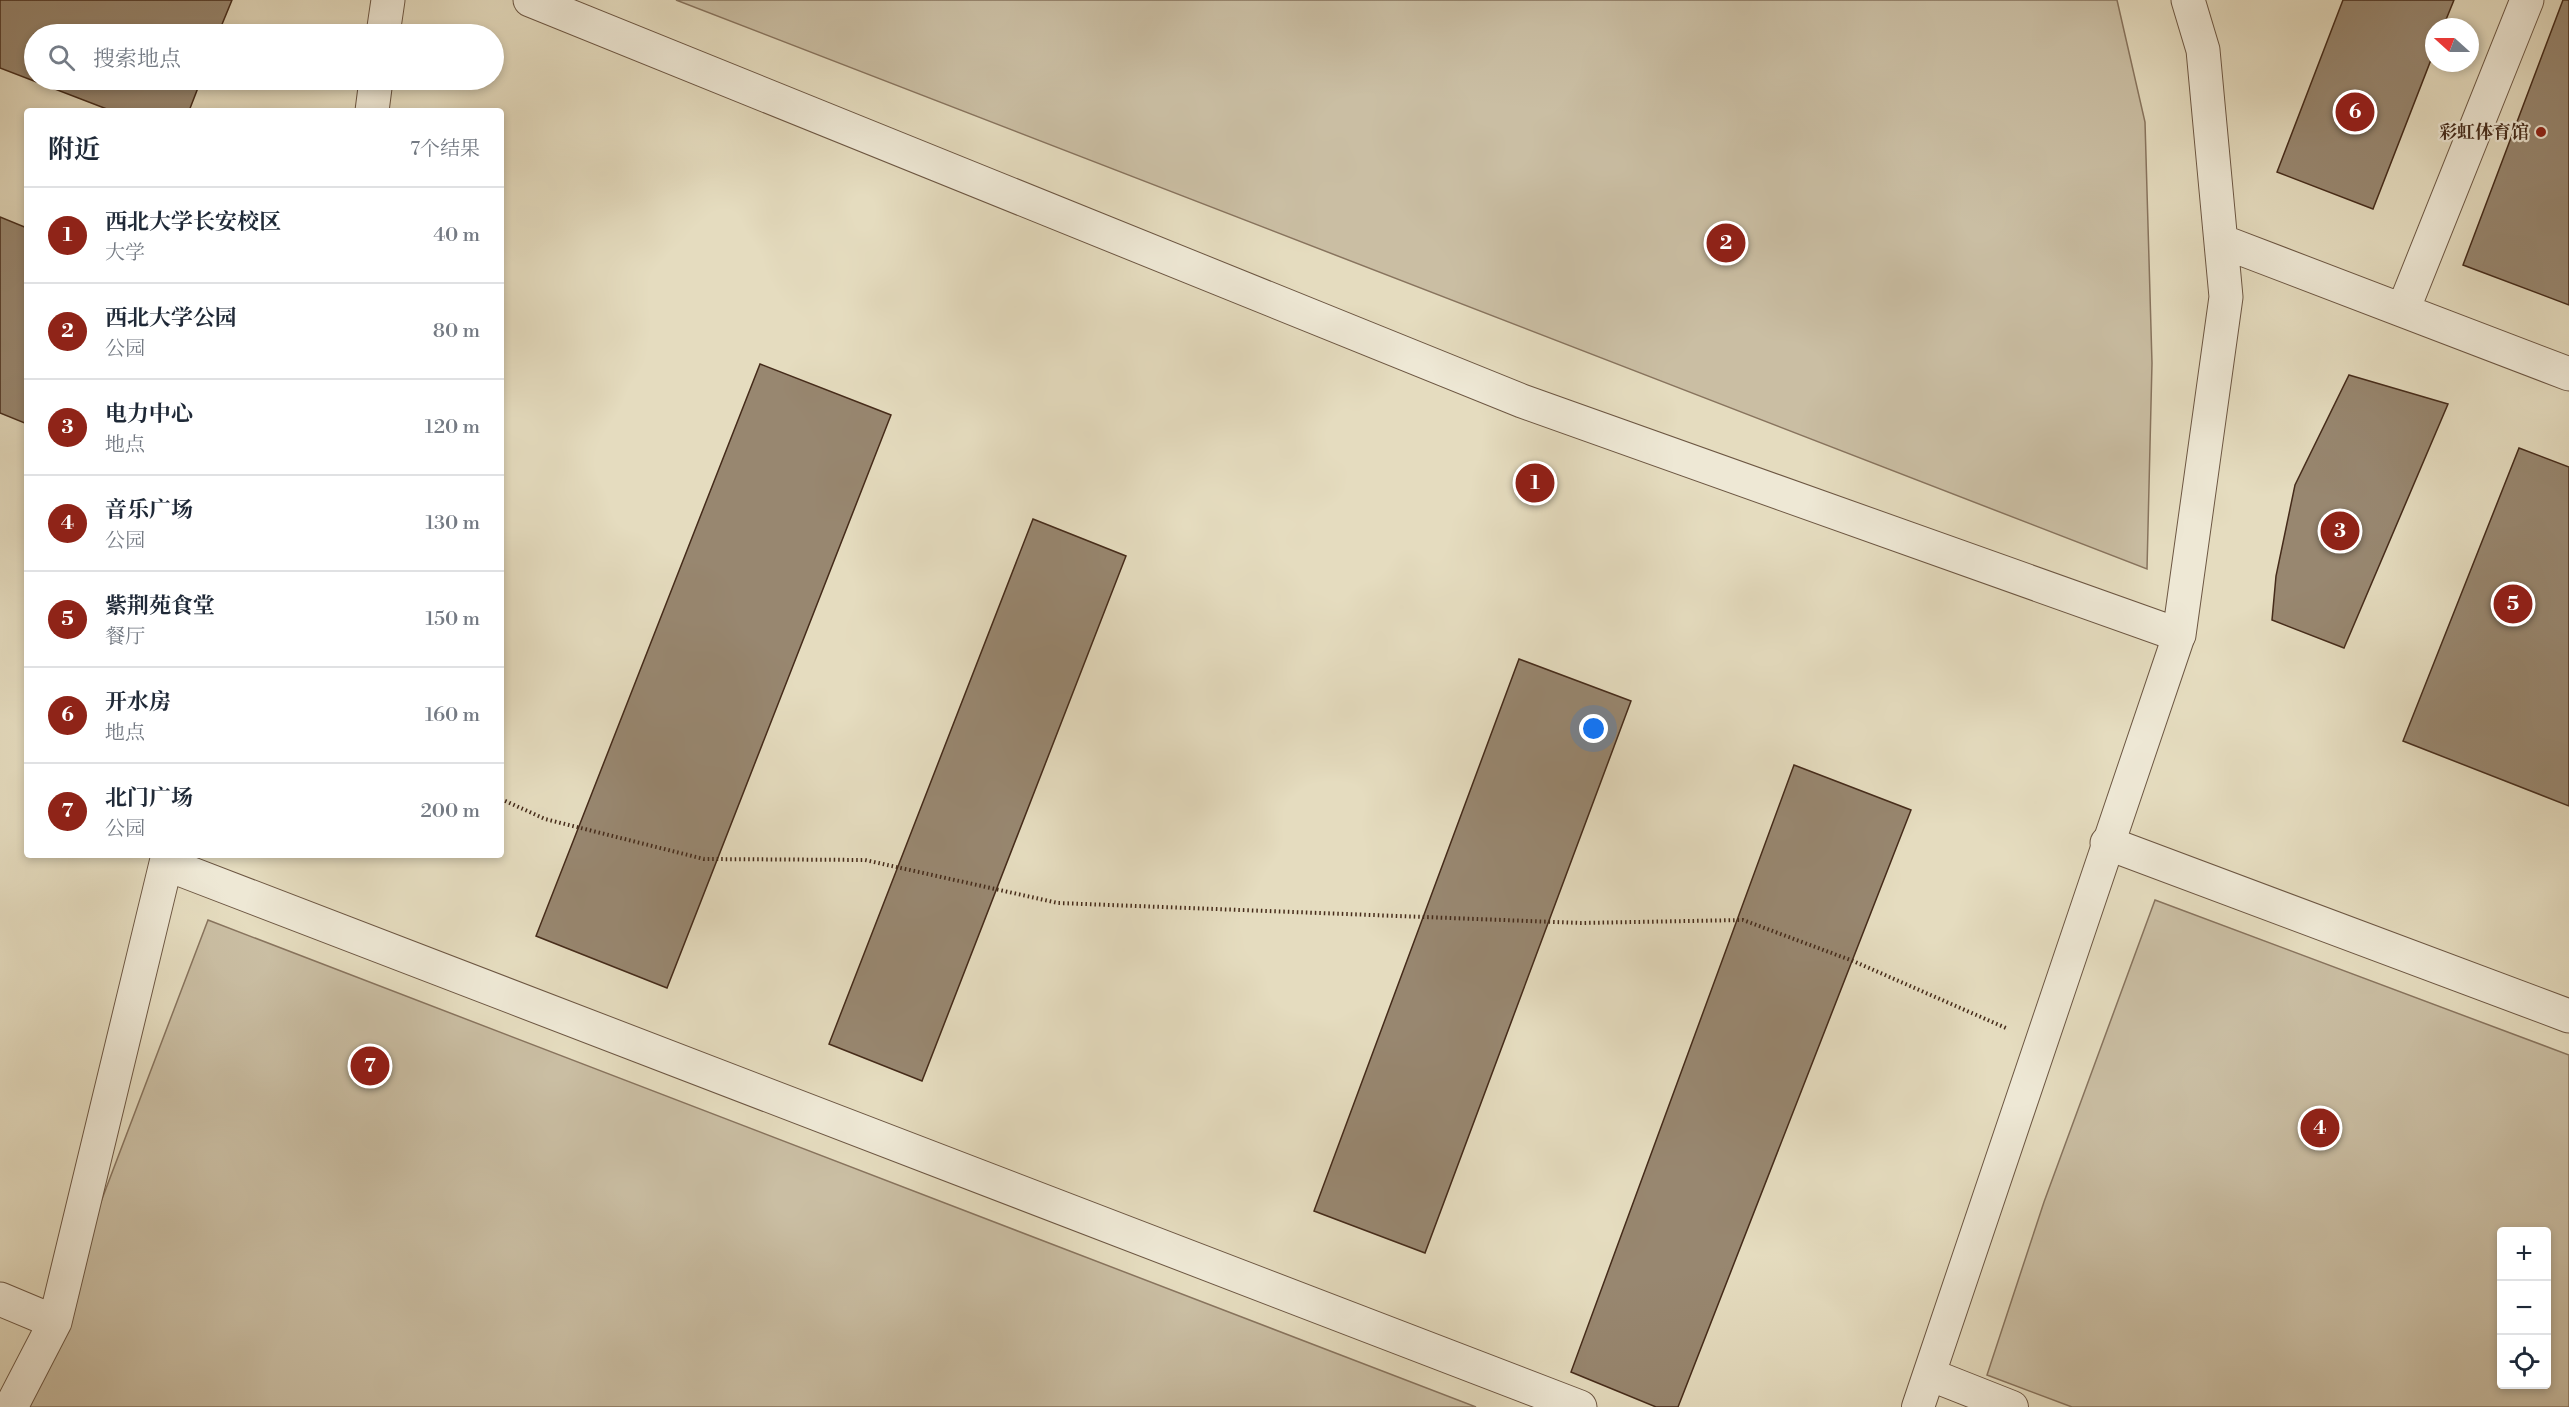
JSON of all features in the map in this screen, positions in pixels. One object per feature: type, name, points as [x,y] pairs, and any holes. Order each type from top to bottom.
[{"type":"street","points":[[384,24],[388,0]]},
{"type":"street","points":[[531,0],[1522,401],[2179,635]]},
{"type":"street","points":[[1918,1407],[2179,635],[2226,297],[2203,51],[2188,0]]},
{"type":"street","points":[[2403,310],[2527,0]]},
{"type":"street","points":[[372,108],[375,90]]},
{"type":"street","points":[[2221,241],[2569,374]]},
{"type":"street","points":[[2107,843],[2569,1016]]},
{"type":"street","points":[[11,1407],[55,1322],[167,859],[1580,1407]]},
{"type":"street","points":[[0,1299],[55,1322]]},
{"type":"street","points":[[1930,1375],[2012,1407]]},
{"type":"path","points":[[504,800],[545,819],[704,859],[865,860],[1058,903],[1581,923],[1743,920],[1852,961],[2040,1043]]},
{"type":"shaded area","points":[[676,0],[2117,0],[2145,122],[2152,363],[2147,569]]},
{"type":"shaded area","points":[[2155,900],[2569,1055],[2569,1407],[2072,1407],[1987,1375],[2044,1202]]},
{"type":"shaded area","points":[[208,920],[1476,1407],[23,1407]]},
{"type":"building","points":[[0,0],[232,0],[222,24],[24,24],[24,77],[0,68]]},
{"type":"building","points":[[2343,0],[2454,0],[2447,18],[2425,18],[2426,72],[2373,209],[2277,172]]},
{"type":"building","name":"彩虹体育馆","points":[[2563,0],[2569,0],[2569,305],[2463,265]]},
{"type":"building","points":[[57,90],[197,90],[190,108],[104,108]]},
{"type":"building","points":[[0,217],[24,227],[24,423],[0,413]]},
{"type":"building","points":[[760,364],[891,415],[667,988],[536,936]]},
{"type":"building","points":[[2349,375],[2448,404],[2344,648],[2272,620],[2276,576],[2295,485]]},
{"type":"building","points":[[2519,448],[2569,467],[2569,806],[2403,741]]},
{"type":"building","points":[[1033,519],[1126,556],[922,1081],[829,1044]]},
{"type":"building","points":[[1519,659],[1631,701],[1425,1253],[1314,1211]]},
{"type":"building","points":[[1794,765],[1911,810],[1678,1407],[1656,1407],[1571,1372]]},
{"type":"place","name":"开水房","points":[[2355,112]]},
{"type":"place","name":"彩虹体育馆","points":[[2541,132]]},
{"type":"place","name":"西北大学公园","points":[[1726,243]]},
{"type":"place","name":"西北大学长安校区","points":[[1535,483]]},
{"type":"place","name":"电力中心","points":[[2340,531]]},
{"type":"place","name":"紫荆苑食堂","points":[[2513,604]]},
{"type":"place","name":"北门广场","points":[[370,1066]]},
{"type":"place","name":"音乐广场","points":[[2320,1128]]}]
